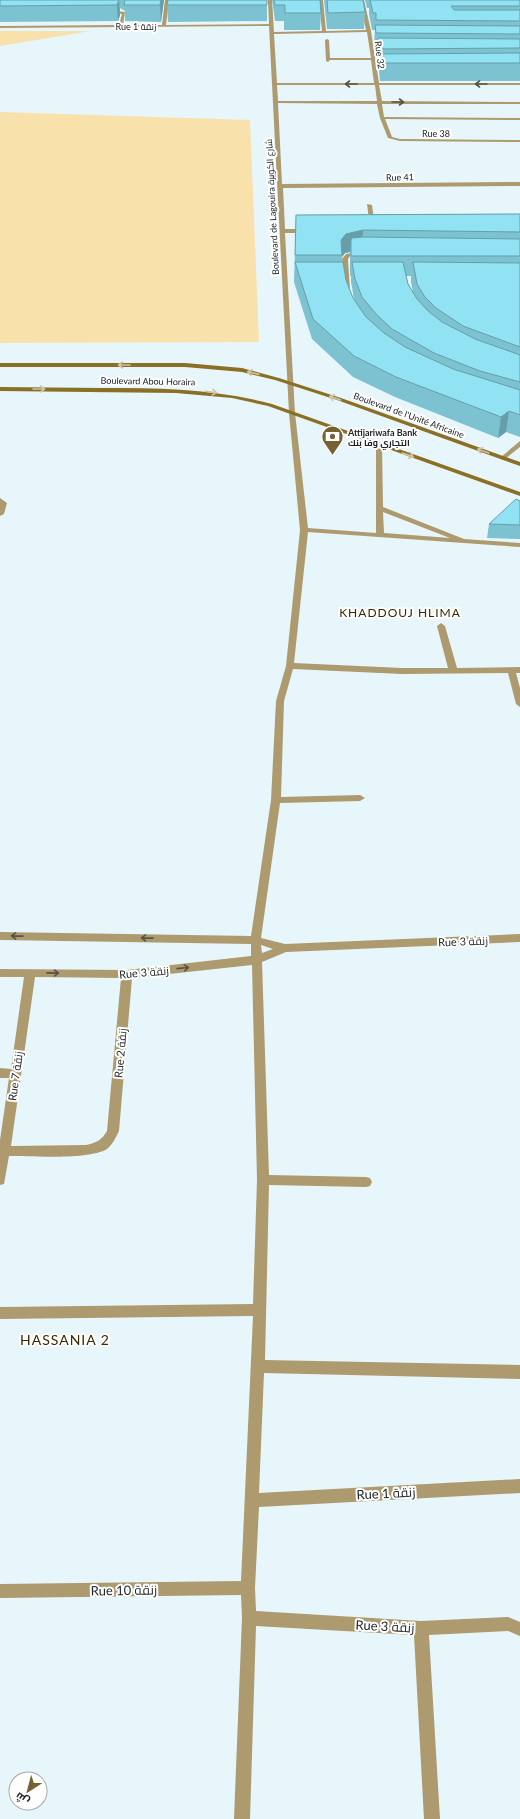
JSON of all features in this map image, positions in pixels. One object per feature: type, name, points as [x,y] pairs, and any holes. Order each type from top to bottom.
[{"type":"main road","name":"Boulevard Abou Horaira","points":[[0,365],[202,365],[242,370],[291,383]]},
{"type":"main road","name":"Boulevard de l'Unité Africaine","points":[[291,383],[520,464]]},
{"type":"main road","name":"Boulevard Abou Horaira","points":[[0,389],[198,391],[245,398],[292,413]]},
{"type":"main road","points":[[292,413],[520,494]]},
{"type":"street","points":[[164,25],[167,0]]},
{"type":"street","name":"Boulevard de Lagouira شارع الكويرة","points":[[242,1819],[249,1618],[248,1588],[258,1366],[258,1310],[263,1180],[256,940],[276,800],[280,701],[290,666],[304,530],[292,413],[270,0]]},
{"type":"street","points":[[320,0],[324,32]]},
{"type":"street","name":"Rue 32","points":[[362,0],[369,31],[379,102]]},
{"type":"street","points":[[100,11],[120,11],[124,13],[121,26]]},
{"type":"street","points":[[166,11],[173,11]]},
{"type":"street","points":[[364,11],[372,11]]},
{"type":"street","name":"Rue 1 زنقة","points":[[0,27],[271,24]]},
{"type":"street","points":[[272,33],[369,31]]},
{"type":"street","points":[[370,39],[378,39]]},
{"type":"street","points":[[327,40],[328,60],[372,56],[380,53]]},
{"type":"street","points":[[374,69],[382,69]]},
{"type":"street","points":[[274,84],[520,84]]},
{"type":"street","points":[[275,102],[520,102]]},
{"type":"street","name":"Rue 38","points":[[379,102],[382,118],[388,135],[394,140],[520,141]]},
{"type":"street","points":[[382,118],[520,119]]},
{"type":"street","name":"Rue 41","points":[[280,186],[520,184]]},
{"type":"street","points":[[369,206],[373,231]]},
{"type":"street","points":[[283,231],[313,231]]},
{"type":"street","points":[[366,231],[381,231]]},
{"type":"street","points":[[348,295],[345,278],[345,259],[348,255],[370,254]]},
{"type":"street","points":[[285,278],[292,278]]},
{"type":"street","points":[[338,278],[353,278]]},
{"type":"street","points":[[503,458],[520,443]]},
{"type":"street","points":[[379,445],[380,536]]},
{"type":"street","points":[[0,500],[3,503],[0,514]]},
{"type":"street","points":[[380,508],[471,543]]},
{"type":"street","points":[[304,530],[471,543],[520,545]]},
{"type":"street","points":[[441,626],[453,670]]},
{"type":"street","points":[[290,666],[402,671],[516,670],[520,704]]},
{"type":"street","points":[[276,800],[360,798]]},
{"type":"street","name":"Rue 3 زنقة","points":[[0,936],[256,940],[285,948],[519,941]]},
{"type":"street","name":"Rue 3 زنقة","points":[[0,973],[127,974],[256,960],[285,948]]},
{"type":"street","name":"Rue 7 زنقة","points":[[0,1180],[1,1164],[16,1074],[30,973]]},
{"type":"street","name":"Rue 2 زنقة","points":[[4,1151],[99,1148],[109,1142],[113,1131],[127,974]]},
{"type":"street","points":[[0,1073],[16,1074]]},
{"type":"street","points":[[263,1180],[366,1182]]},
{"type":"street","points":[[0,1314],[258,1310]]},
{"type":"street","points":[[258,1366],[520,1372]]},
{"type":"street","name":"Rue 1 زنقة","points":[[252,1500],[520,1486]]},
{"type":"street","name":"Rue 10 زنقة","points":[[0,1591],[248,1588]]},
{"type":"street","name":"Rue 3 زنقة","points":[[249,1618],[421,1628],[508,1624],[520,1629]]},
{"type":"street","points":[[421,1628],[432,1819]]},
{"type":"shaded area","points":[[0,31],[91,31],[0,46]]},
{"type":"shaded area","points":[[0,112],[250,120],[259,342],[0,343]]},
{"type":"building","points":[[0,0],[119,0],[117,5],[0,6]]},
{"type":"building","points":[[125,0],[161,0],[160,5],[124,5]]},
{"type":"building","points":[[168,0],[267,0],[267,5],[167,5]]},
{"type":"building","points":[[274,0],[320,0],[321,13],[285,13],[285,5],[275,5]]},
{"type":"building","points":[[327,0],[363,0],[365,12],[328,13]]},
{"type":"building","points":[[370,0],[520,0],[520,6],[451,6],[454,10],[520,10],[520,21],[376,20],[376,13],[373,13]]},
{"type":"building","points":[[375,25],[520,26],[520,34],[376,33]]},
{"type":"building","points":[[378,38],[520,39],[520,48],[379,49]]},
{"type":"building","points":[[520,53],[520,63],[381,63],[380,54]]},
{"type":"building","points":[[520,214],[520,232],[363,230],[346,234],[341,240],[342,255],[295,255],[296,215]]},
{"type":"building","points":[[352,238],[520,239],[520,256],[351,256]]},
{"type":"building","points":[[295,262],[343,262],[346,280],[353,298],[366,317],[384,333],[405,347],[453,369],[520,390],[520,415],[509,411],[501,417],[396,377],[354,356],[313,319]]},
{"type":"building","points":[[352,262],[403,262],[408,284],[417,299],[428,311],[442,322],[475,339],[520,355],[520,382],[480,371],[434,353],[392,329],[376,314],[362,297],[355,279]]},
{"type":"building","points":[[413,262],[520,263],[520,347],[463,326],[436,308],[425,297],[417,284]]},
{"type":"building","points":[[516,499],[520,501],[520,525],[489,524]]},
{"type":"place","name":"Attijariwafa Bank التجاري وفا بنك","points":[[333,456]]},
{"type":"district","name":"KHADDOUJ HLIMA","points":[[400,612]]},
{"type":"district","name":"HASSANIA 2","points":[[65,1339]]}]
